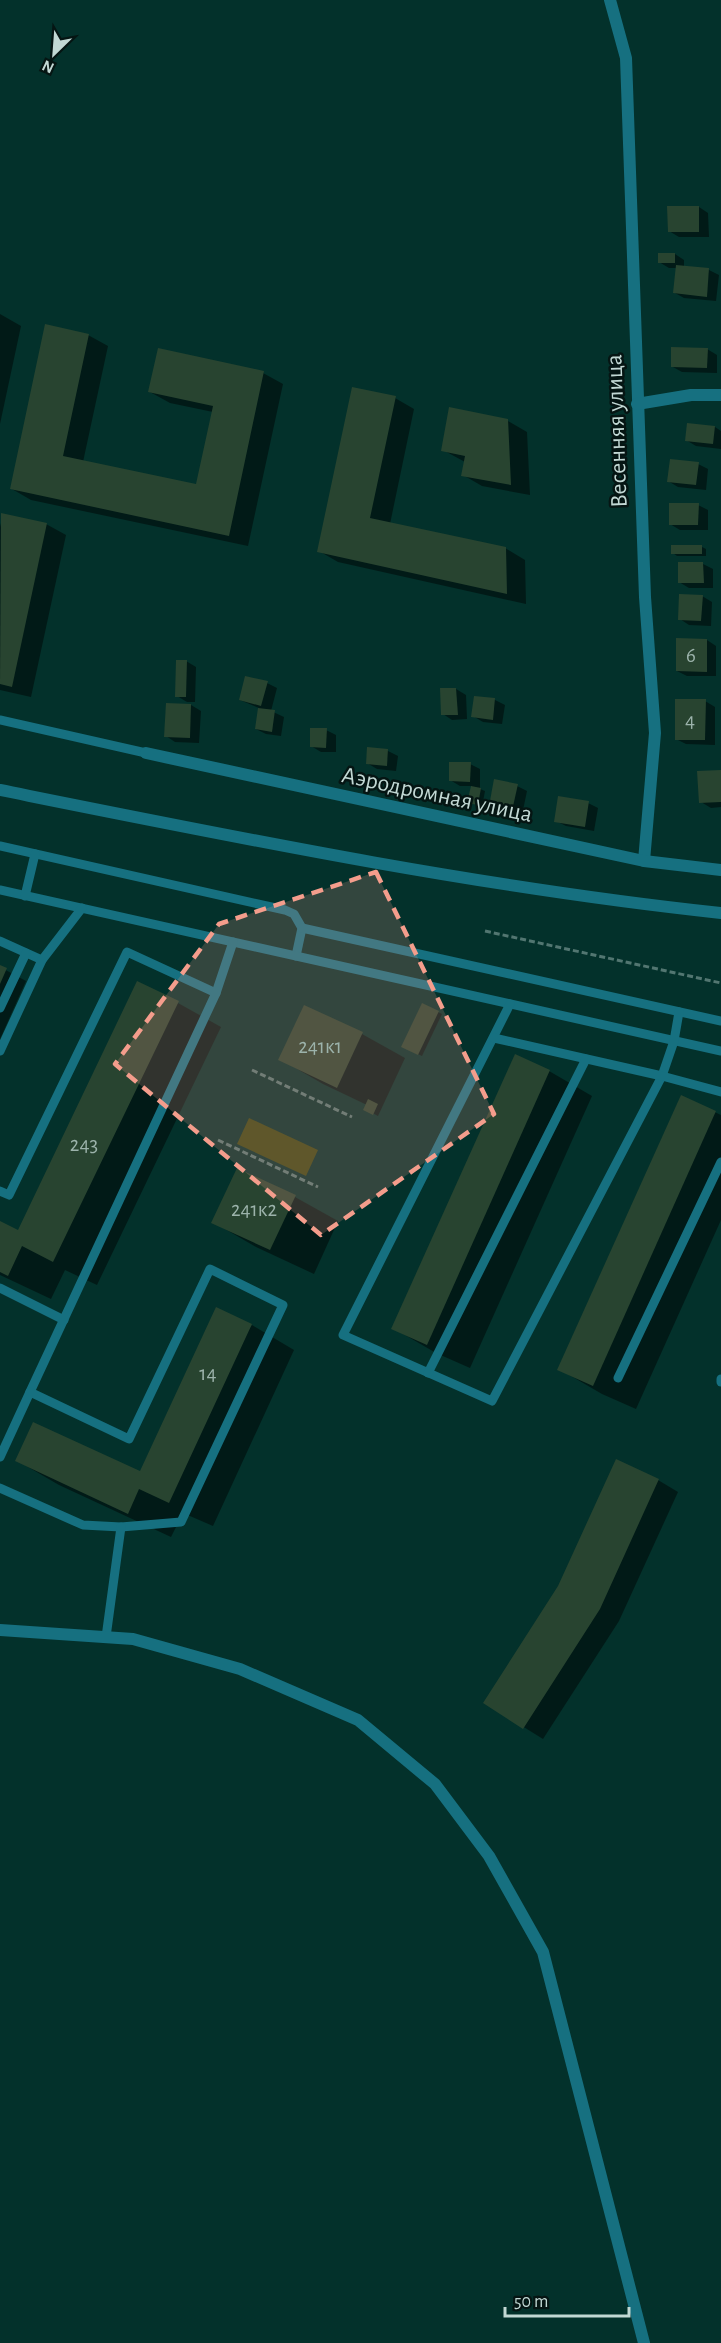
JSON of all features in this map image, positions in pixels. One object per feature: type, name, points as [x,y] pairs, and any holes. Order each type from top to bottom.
[{"type":"street","name":"Весенняя улица","points":[[610,0],[626,58],[645,597],[655,733],[644,861]]},
{"type":"street","points":[[637,404],[691,395],[721,394]]},
{"type":"street","name":"Аэродромная улица","points":[[146,753],[644,861],[721,870]]},
{"type":"street","points":[[0,790],[396,867],[645,905],[721,913]]},
{"type":"street","points":[[0,1630],[133,1639],[240,1669],[358,1720],[435,1784],[489,1856],[543,1952],[644,2343]]},
{"type":"lane","points":[[0,720],[146,753]]},
{"type":"lane","points":[[0,846],[285,910],[294,914],[302,927],[296,956]]},
{"type":"lane","points":[[25,896],[35,854]]},
{"type":"lane","points":[[0,890],[721,1051]]},
{"type":"lane","points":[[0,1051],[42,960],[82,908]]},
{"type":"lane","points":[[302,927],[721,1022]]},
{"type":"lane","points":[[0,941],[42,960]]},
{"type":"lane","points":[[0,1457],[216,993],[232,942]]},
{"type":"lane","points":[[0,1191],[9,1195],[126,952],[216,993]]},
{"type":"lane","points":[[0,1008],[26,953]]},
{"type":"lane","points":[[510,1004],[343,1335],[492,1401],[662,1076],[674,1041],[680,1012]]},
{"type":"lane","points":[[494,1038],[662,1076],[721,1092]]},
{"type":"lane","points":[[428,1373],[586,1059]]},
{"type":"lane","points":[[618,1378],[721,1162]]},
{"type":"lane","points":[[0,1488],[83,1525],[121,1527],[181,1522],[283,1305],[210,1269],[129,1440],[30,1392]]},
{"type":"lane","points":[[0,1288],[64,1320]]},
{"type":"lane","points":[[106,1637],[121,1527]]},
{"type":"path","points":[[485,931],[721,983]]},
{"type":"path","points":[[252,1070],[352,1117]]},
{"type":"path","points":[[218,1140],[318,1187]]},
{"type":"highlighted area","points":[[376,872],[494,1114],[321,1235],[115,1064],[219,924]]},
{"type":"green space","points":[[249,1118],[318,1150],[306,1176],[237,1144]]},
{"type":"building","points":[[667,206],[699,206],[699,232],[668,232]]},
{"type":"building","points":[[658,253],[675,253],[675,263],[658,263]]},
{"type":"building","points":[[676,265],[709,268],[707,297],[673,293]]},
{"type":"building","points":[[45,324],[89,334],[63,456],[196,484],[213,406],[148,392],[158,348],[264,371],[229,536],[10,489]]},
{"type":"building","points":[[671,347],[708,348],[707,368],[671,367]]},
{"type":"building","points":[[352,387],[396,396],[370,518],[506,547],[507,594],[317,552]]},
{"type":"building","points":[[449,407],[508,419],[511,485],[461,476],[465,456],[441,451]]},
{"type":"building","points":[[687,423],[715,426],[713,444],[685,441]]},
{"type":"building","points":[[670,459],[699,462],[696,485],[667,482]]},
{"type":"building","points":[[669,503],[699,503],[698,525],[669,525]]},
{"type":"building","points":[[1,513],[47,523],[12,687],[0,684]]},
{"type":"building","points":[[671,545],[702,545],[702,554],[671,554]]},
{"type":"building","points":[[678,562],[703,562],[704,583],[678,583]]},
{"type":"building","points":[[679,594],[703,595],[701,621],[678,620]]},
{"type":"building","points":[[676,638],[707,639],[707,672],[676,671]]},
{"type":"building","points":[[176,660],[187,660],[186,697],[175,697]]},
{"type":"building","points":[[245,676],[268,681],[261,706],[239,700]]},
{"type":"building","points":[[440,688],[456,688],[458,715],[441,715]]},
{"type":"building","points":[[474,696],[495,698],[493,720],[471,717]]},
{"type":"building","points":[[675,699],[706,699],[705,740],[675,740]]},
{"type":"building","points":[[166,703],[191,704],[190,738],[164,737]]},
{"type":"building","points":[[258,708],[275,710],[272,732],[255,729]]},
{"type":"building","points":[[310,728],[327,728],[326,748],[310,747]]},
{"type":"building","points":[[367,747],[388,749],[387,766],[366,764]]},
{"type":"building","points":[[449,762],[471,762],[470,782],[449,781]]},
{"type":"building","points":[[721,770],[721,802],[699,803],[697,771]]},
{"type":"building","points":[[494,779],[518,784],[512,811],[489,806]]},
{"type":"building","points":[[471,786],[481,788],[478,805],[467,803]]},
{"type":"building","points":[[558,796],[589,801],[585,827],[554,822]]},
{"type":"building","points":[[0,965],[7,968],[0,984]]},
{"type":"building","points":[[137,981],[179,1001],[53,1262],[22,1246],[8,1276],[0,1272],[0,1221],[18,1230]]},
{"type":"building","points":[[422,1003],[439,1011],[418,1055],[401,1047]]},
{"type":"building","points":[[304,1005],[363,1032],[337,1088],[278,1060]]},
{"type":"building","points":[[515,1054],[550,1070],[427,1345],[391,1329]]},
{"type":"building","points":[[681,1095],[716,1111],[593,1386],[557,1370]]},
{"type":"building","points":[[368,1099],[378,1104],[373,1115],[363,1110]]},
{"type":"building","points":[[237,1168],[296,1195],[270,1250],[211,1223]]},
{"type":"building","points":[[216,1307],[252,1324],[169,1503],[139,1489],[128,1514],[15,1461],[33,1422],[140,1471]]},
{"type":"building","points":[[616,1459],[659,1479],[600,1609],[523,1729],[483,1703],[558,1586]]}]
